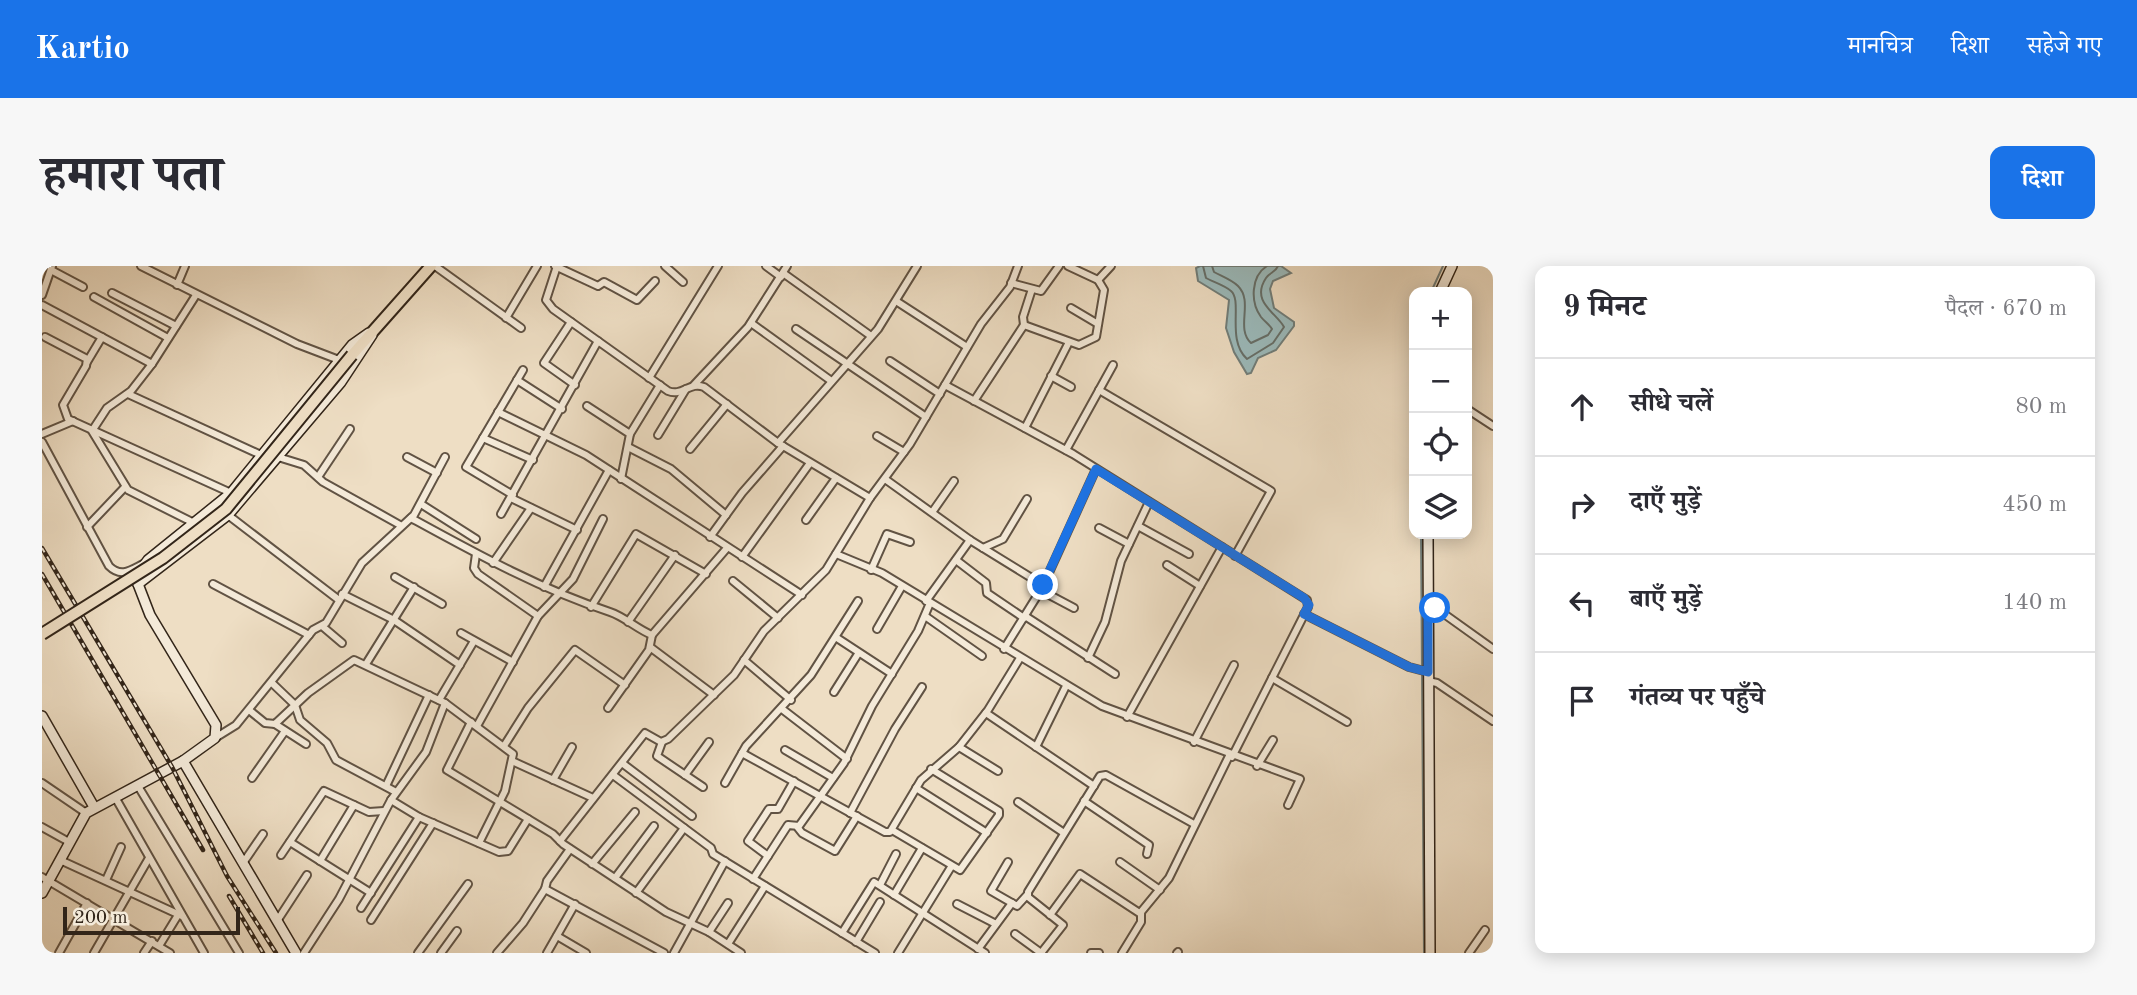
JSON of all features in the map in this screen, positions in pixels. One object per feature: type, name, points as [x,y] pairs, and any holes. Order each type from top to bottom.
[{"type":"main road","points":[[42,634],[163,558],[226,509],[352,355],[433,266]]},
{"type":"main road","points":[[1442,287],[1452,266]]},
{"type":"main road","points":[[42,893],[45,879],[60,860],[90,810],[183,761],[215,738],[216,725],[150,615],[138,584],[145,563],[230,493],[352,345],[375,330]]},
{"type":"main road","points":[[138,584],[228,515],[341,382],[375,330]]},
{"type":"main road","points":[[1427,539],[1430,953]]},
{"type":"main road","points":[[42,716],[90,810]]},
{"type":"main road","points":[[183,761],[296,953]]},
{"type":"street","points":[[141,266],[297,344],[339,360]]},
{"type":"street","points":[[177,285],[185,266]]},
{"type":"street","points":[[433,266],[521,328]]},
{"type":"street","points":[[506,318],[537,266]]},
{"type":"street","points":[[655,281],[637,300],[610,283],[604,282],[598,286],[556,266],[546,300],[571,322],[673,393],[694,385],[751,323],[787,266]]},
{"type":"street","points":[[649,378],[718,266]]},
{"type":"street","points":[[766,266],[871,336]]},
{"type":"street","points":[[710,537],[830,380],[871,336],[917,266]]},
{"type":"street","points":[[703,787],[657,756],[662,742],[714,695],[764,631],[827,570],[870,498],[904,452],[967,347],[1011,283],[1018,266]]},
{"type":"street","points":[[1011,283],[1042,290],[1059,266]]},
{"type":"street","points":[[1024,325],[1082,345],[1096,337],[1105,299],[1104,290],[1098,280],[1069,266]]},
{"type":"street","points":[[1098,280],[1111,266]]},
{"type":"street","points":[[670,267],[683,282]]},
{"type":"street","points":[[42,295],[51,268],[83,287]]},
{"type":"street","points":[[974,401],[1024,325],[1023,317],[1032,289]]},
{"type":"street","points":[[111,293],[176,326]]},
{"type":"street","points":[[92,431],[107,408],[128,394],[152,363],[196,295]]},
{"type":"street","points":[[94,297],[169,338]]},
{"type":"street","points":[[896,301],[967,347]]},
{"type":"street","points":[[42,305],[152,363]]},
{"type":"street","points":[[1071,308],[1098,324]]},
{"type":"street","points":[[571,322],[544,363],[575,385]]},
{"type":"street","points":[[751,323],[830,380]]},
{"type":"street","points":[[796,329],[926,417]]},
{"type":"street","points":[[45,337],[83,356],[87,362]]},
{"type":"street","points":[[102,337],[63,405],[63,413],[92,431],[230,493]]},
{"type":"street","points":[[501,514],[598,341]]},
{"type":"street","points":[[1024,428],[1069,342]]},
{"type":"street","points":[[890,361],[940,394]]},
{"type":"street","points":[[1066,450],[1113,365]]},
{"type":"street","points":[[523,370],[466,468],[531,508],[577,530]]},
{"type":"street","points":[[1051,376],[1071,387]]},
{"type":"street","points":[[517,380],[562,409]]},
{"type":"street","points":[[694,385],[704,387],[780,444],[870,498]]},
{"type":"street","points":[[945,385],[1066,450],[1307,600],[1304,614],[1194,824],[1169,878],[1141,914],[1141,922],[1122,953]]},
{"type":"street","points":[[621,479],[630,433],[660,386]]},
{"type":"street","points":[[658,435],[687,389]]},
{"type":"street","points":[[1099,390],[1270,491],[1235,556]]},
{"type":"street","points":[[128,394],[261,455]]},
{"type":"street","points":[[691,449],[727,404]]},
{"type":"street","points":[[587,406],[630,433]]},
{"type":"street","points":[[498,412],[586,454],[802,595]]},
{"type":"street","points":[[1472,412],[1493,426]]},
{"type":"street","points":[[42,434],[73,421]]},
{"type":"street","points":[[318,477],[350,429]]},
{"type":"street","points":[[92,431],[125,487],[195,524]]},
{"type":"street","points":[[877,436],[904,452]]},
{"type":"street","points":[[483,438],[533,460]]},
{"type":"street","points":[[42,442],[109,566],[117,572],[126,573],[145,563]]},
{"type":"street","points":[[628,447],[671,469],[726,515]]},
{"type":"street","points":[[278,457],[304,465],[318,477],[400,525]]},
{"type":"street","points":[[407,457],[437,473]]},
{"type":"street","points":[[215,738],[230,731],[249,710],[309,635],[321,626],[362,563],[400,525],[411,518],[445,457]]},
{"type":"street","points":[[742,557],[810,463]]},
{"type":"street","points":[[1004,649],[1042,588],[1096,469]]},
{"type":"street","points":[[544,587],[609,470]]},
{"type":"street","points":[[806,520],[836,478]]},
{"type":"street","points":[[885,479],[970,540],[1074,608]]},
{"type":"street","points":[[933,511],[954,481]]},
{"type":"street","points":[[87,527],[125,487]]},
{"type":"street","points":[[983,548],[1003,539],[1027,499]]},
{"type":"street","points":[[1088,658],[1105,622],[1120,565],[1149,502]]},
{"type":"street","points":[[421,504],[476,539]]},
{"type":"street","points":[[493,563],[531,508]]},
{"type":"street","points":[[228,515],[341,597],[394,620],[460,665]]},
{"type":"street","points":[[411,518],[493,563],[561,595],[609,612],[652,635]]},
{"type":"street","points":[[603,519],[577,572],[561,595],[538,616],[513,663],[446,768],[556,836],[570,849],[636,893],[673,916],[709,932],[741,953]]},
{"type":"street","points":[[1138,526],[1189,554]]},
{"type":"street","points":[[1099,528],[1129,544]]},
{"type":"street","points":[[591,607],[636,534],[706,574]]},
{"type":"street","points":[[870,570],[887,534],[910,542]]},
{"type":"street","points":[[798,828],[847,758],[872,706],[925,616],[928,602],[970,540]]},
{"type":"street","points":[[608,708],[650,647],[652,635],[727,548]]},
{"type":"street","points":[[1127,718],[1222,548]]},
{"type":"street","points":[[476,554],[474,568],[478,574],[538,616]]},
{"type":"street","points":[[836,554],[902,586],[1066,686],[1127,718],[1300,779],[1288,806]]},
{"type":"street","points":[[628,622],[675,555]]},
{"type":"street","points":[[956,560],[986,583],[987,593],[1115,674]]},
{"type":"street","points":[[1167,565],[1200,586]]},
{"type":"street","points":[[396,577],[442,604]]},
{"type":"street","points":[[733,581],[778,618]]},
{"type":"street","points":[[213,584],[309,635]]},
{"type":"street","points":[[877,629],[902,586]]},
{"type":"street","points":[[366,664],[414,587]]},
{"type":"street","points":[[725,783],[742,752],[791,700],[837,638],[858,601]]},
{"type":"street","points":[[1428,607],[1440,611],[1493,649]]},
{"type":"street","points":[[1304,614],[1428,675],[1493,721]]},
{"type":"street","points":[[925,616],[982,656]]},
{"type":"street","points":[[321,626],[342,643]]},
{"type":"street","points":[[461,633],[513,663]]},
{"type":"street","points":[[837,638],[892,674]]},
{"type":"street","points":[[304,953],[339,899],[384,811],[426,752],[442,702],[474,640]]},
{"type":"street","points":[[650,647],[714,695]]},
{"type":"street","points":[[504,746],[528,708],[575,650],[625,685]]},
{"type":"street","points":[[834,692],[858,654]]},
{"type":"street","points":[[742,752],[885,832],[892,830],[916,788],[932,769],[959,747],[986,713],[1020,658]]},
{"type":"street","points":[[744,660],[791,700]]},
{"type":"street","points":[[275,724],[351,661],[366,664],[442,702],[512,752],[512,761],[499,803],[479,843]]},
{"type":"street","points":[[1194,742],[1234,665]]},
{"type":"street","points":[[1272,678],[1347,722]]},
{"type":"street","points":[[272,684],[295,705],[300,720],[327,743],[336,760],[396,792]]},
{"type":"street","points":[[1036,747],[1066,686]]},
{"type":"street","points":[[753,879],[788,825],[798,828],[802,833],[835,851],[895,729],[922,687]]},
{"type":"street","points":[[386,786],[429,695]]},
{"type":"street","points":[[782,709],[847,758]]},
{"type":"street","points":[[249,710],[264,723],[275,724],[306,744]]},
{"type":"street","points":[[986,713],[1094,786]]},
{"type":"street","points":[[252,778],[285,731]]},
{"type":"street","points":[[560,841],[645,733],[662,742]]},
{"type":"street","points":[[1257,766],[1273,740]]},
{"type":"street","points":[[685,775],[709,742]]},
{"type":"street","points":[[552,780],[572,747]]},
{"type":"street","points":[[959,747],[998,771]]},
{"type":"street","points":[[785,750],[833,778]]},
{"type":"street","points":[[512,761],[593,798]]},
{"type":"street","points":[[622,763],[692,816]]},
{"type":"street","points":[[892,830],[951,866],[961,869],[999,815],[999,811],[932,769]]},
{"type":"street","points":[[612,775],[724,861],[874,953]]},
{"type":"street","points":[[1008,862],[991,889],[1019,906],[1100,776],[1106,775],[1194,824]]},
{"type":"street","points":[[768,856],[748,841],[769,810],[778,809],[794,781]]},
{"type":"street","points":[[42,783],[90,810]]},
{"type":"street","points":[[138,786],[239,953]]},
{"type":"street","points":[[916,788],[987,833]]},
{"type":"street","points":[[281,855],[324,791],[369,812],[384,811]]},
{"type":"street","points":[[115,797],[204,953]]},
{"type":"street","points":[[391,800],[419,817],[499,852],[508,851],[528,819]]},
{"type":"street","points":[[1084,801],[1149,845],[1147,854]]},
{"type":"street","points":[[1018,802],[1064,833]]},
{"type":"street","points":[[320,861],[354,805]]},
{"type":"street","points":[[592,863],[635,812]]},
{"type":"street","points":[[361,908],[419,817]]},
{"type":"street","points":[[371,920],[433,823]]},
{"type":"street","points":[[615,878],[654,826]]},
{"type":"street","points":[[42,827],[69,842]]},
{"type":"street","points":[[636,893],[684,828]]},
{"type":"street","points":[[243,863],[263,834]]},
{"type":"street","points":[[290,842],[371,893]]},
{"type":"street","points":[[106,880],[121,847]]},
{"type":"street","points":[[894,895],[922,848]]},
{"type":"street","points":[[497,953],[523,923],[545,889],[547,881],[570,849]]},
{"type":"street","points":[[880,886],[896,854]]},
{"type":"street","points":[[94,953],[149,858]]},
{"type":"street","points":[[60,860],[181,916]]},
{"type":"street","points":[[674,953],[724,861]]},
{"type":"street","points":[[1120,862],[1160,890]]},
{"type":"street","points":[[898,953],[951,866]]},
{"type":"street","points":[[1050,915],[1080,874],[1141,914]]},
{"type":"street","points":[[277,921],[307,875]]},
{"type":"street","points":[[45,879],[170,953]]},
{"type":"street","points":[[842,933],[870,883],[880,886],[982,951],[996,924],[1012,903]]},
{"type":"street","points":[[418,953],[468,884]]},
{"type":"street","points":[[728,944],[765,886]]},
{"type":"street","points":[[545,889],[664,953]]},
{"type":"street","points":[[1015,934],[1041,953],[1063,925],[1027,895]]},
{"type":"street","points":[[856,942],[880,902]]},
{"type":"street","points":[[59,953],[87,903]]},
{"type":"street","points":[[709,932],[728,903]]},
{"type":"street","points":[[547,953],[575,904]]},
{"type":"street","points":[[957,904],[996,924]]},
{"type":"street","points":[[159,946],[181,916]]},
{"type":"street","points":[[1469,953],[1485,930]]},
{"type":"street","points":[[441,953],[457,931]]},
{"type":"street","points":[[557,936],[586,953]]},
{"type":"street","points":[[145,953],[152,941]]},
{"type":"street","points":[[1091,953],[1099,953]]},
{"type":"water","points":[[1281,266],[1291,273],[1273,281],[1270,289],[1274,308],[1294,322],[1294,326],[1276,350],[1258,358],[1251,373],[1247,374],[1234,352],[1226,328],[1229,300],[1198,281],[1196,268]]},
{"type":"waterway","points":[[1433,287],[1443,266]]},
{"type":"waterway","points":[[1421,539],[1424,953]]},
{"type":"railway","points":[[42,548],[172,767],[227,876],[276,953]]},
{"type":"railway","points":[[42,574],[203,850]]},
{"type":"railway","points":[[229,896],[263,953]]},
{"type":"route","points":[[1043,585],[1096,469],[1307,600],[1309,605],[1304,614],[1409,667],[1428,672],[1428,607],[1435,608]]}]
